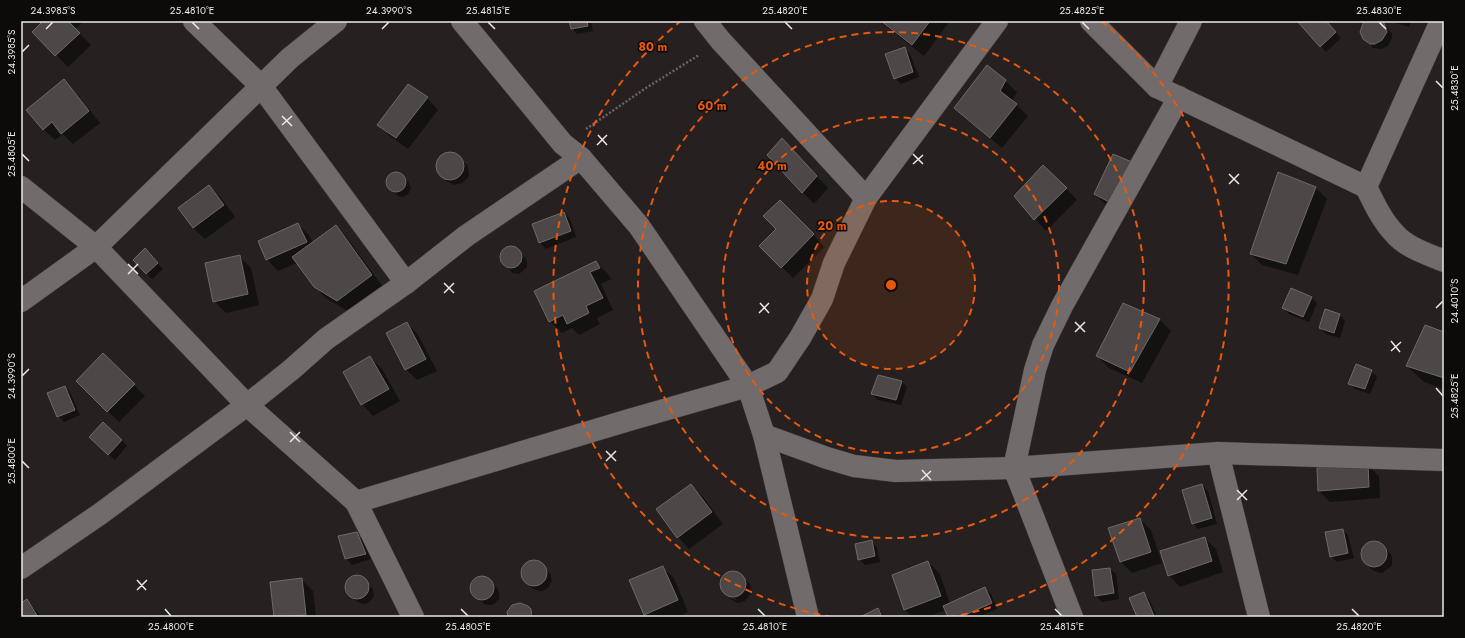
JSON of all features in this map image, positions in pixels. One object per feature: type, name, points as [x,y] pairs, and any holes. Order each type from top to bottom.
[{"type":"street","points":[[194,21],[261,86],[406,283]]},
{"type":"street","points":[[21,302],[96,247],[290,58],[336,21]]},
{"type":"street","points":[[462,21],[563,144],[581,158],[639,226],[748,386],[764,435],[808,617]]},
{"type":"street","points":[[705,21],[721,41],[866,198]]},
{"type":"street","points":[[356,502],[748,386],[776,372],[800,338],[822,299],[834,263],[866,198],[997,21]]},
{"type":"street","points":[[1091,21],[1156,87],[1366,187],[1384,220],[1396,235],[1416,249],[1444,261]]},
{"type":"street","points":[[1156,87],[1191,21]]},
{"type":"street","points":[[1366,187],[1441,21]]},
{"type":"street","points":[[1072,617],[1014,468],[1034,370],[1043,345],[1066,300],[1179,97]]},
{"type":"street","points":[[21,568],[100,514],[247,405],[291,370],[326,338],[406,283],[466,236],[581,158]]},
{"type":"street","points":[[21,187],[96,247],[247,405],[356,502],[413,617]]},
{"type":"street","points":[[764,435],[827,458],[861,467],[896,471],[1014,468],[1218,453],[1444,460]]},
{"type":"street","points":[[1218,453],[1259,617]]},
{"type":"path","points":[[563,144],[646,88],[721,41]]},
{"type":"building","points":[[39,21],[68,21],[80,33],[55,56],[32,32],[41,23]]},
{"type":"building","points":[[569,21],[587,21],[588,26],[571,29]]},
{"type":"building","points":[[881,21],[930,21],[912,45]]},
{"type":"building","points":[[1297,21],[1326,21],[1336,32],[1320,47]]},
{"type":"building","points":[[1364,21],[1383,21],[1387,32],[1382,40],[1375,44],[1370,44],[1363,39],[1360,32]]},
{"type":"building","points":[[905,47],[913,72],[894,79],[885,54]]},
{"type":"building","points":[[987,65],[1006,80],[1000,91],[1017,104],[990,138],[954,108]]},
{"type":"building","points":[[64,79],[89,111],[61,134],[52,122],[43,130],[26,110]]},
{"type":"building","points":[[408,84],[428,97],[396,138],[377,125]]},
{"type":"building","points":[[782,138],[817,176],[802,193],[767,155]]},
{"type":"building","points":[[450,152],[460,156],[464,166],[460,176],[450,180],[440,176],[436,166],[440,156]]},
{"type":"building","points":[[1113,154],[1132,162],[1111,203],[1094,194]]},
{"type":"building","points":[[1043,165],[1067,188],[1034,220],[1014,196]]},
{"type":"building","points":[[396,172],[403,175],[406,182],[403,189],[396,192],[389,189],[386,182],[389,175]]},
{"type":"building","points":[[1278,172],[1316,187],[1286,264],[1250,254]]},
{"type":"building","points":[[209,185],[224,205],[193,228],[178,208]]},
{"type":"building","points":[[780,200],[814,234],[781,268],[759,246],[776,229],[763,216]]},
{"type":"building","points":[[564,212],[571,231],[539,243],[532,224]]},
{"type":"building","points":[[298,223],[307,242],[266,260],[258,241]]},
{"type":"building","points":[[336,225],[372,275],[337,301],[314,287],[292,257]]},
{"type":"building","points":[[511,246],[519,249],[522,257],[519,265],[511,268],[503,265],[500,257],[503,249]]},
{"type":"building","points":[[145,248],[158,263],[146,274],[133,260]]},
{"type":"building","points":[[240,255],[248,294],[213,302],[205,263]]},
{"type":"building","points":[[596,261],[600,268],[590,272],[603,298],[586,306],[589,313],[567,324],[563,315],[549,322],[534,291]]},
{"type":"building","points":[[1291,288],[1312,297],[1303,317],[1282,308]]},
{"type":"building","points":[[1123,303],[1160,319],[1130,372],[1096,356]]},
{"type":"building","points":[[1325,309],[1340,314],[1334,333],[1319,328]]},
{"type":"building","points":[[407,322],[426,359],[405,370],[386,333]]},
{"type":"building","points":[[1425,325],[1444,332],[1444,378],[1406,366]]},
{"type":"building","points":[[103,353],[135,384],[107,412],[76,381]]},
{"type":"building","points":[[370,356],[389,389],[361,405],[343,372]]},
{"type":"building","points":[[1356,364],[1372,370],[1365,389],[1348,384]]},
{"type":"building","points":[[878,375],[902,381],[896,400],[871,394]]},
{"type":"building","points":[[65,386],[75,410],[57,417],[47,393]]},
{"type":"building","points":[[103,422],[122,440],[108,455],[89,437]]},
{"type":"building","points":[[1368,464],[1369,487],[1318,491],[1317,468]]},
{"type":"building","points":[[691,484],[712,512],[677,538],[656,509]]},
{"type":"building","points":[[1202,484],[1212,518],[1192,524],[1182,490]]},
{"type":"building","points":[[1140,518],[1151,552],[1120,562],[1108,528]]},
{"type":"building","points":[[1343,529],[1348,553],[1330,557],[1325,532]]},
{"type":"building","points":[[357,532],[366,554],[345,559],[338,536]]},
{"type":"building","points":[[1205,537],[1212,561],[1168,576],[1160,551]]},
{"type":"building","points":[[872,540],[875,556],[858,560],[855,544]]},
{"type":"building","points":[[1374,541],[1383,545],[1387,554],[1383,563],[1374,567],[1365,563],[1361,554],[1365,545]]},
{"type":"building","points":[[534,560],[543,564],[547,573],[543,582],[534,586],[525,582],[521,573],[525,564]]},
{"type":"building","points":[[928,561],[941,596],[904,610],[892,575]]},
{"type":"building","points":[[663,566],[678,600],[644,615],[629,580]]},
{"type":"building","points":[[1110,568],[1114,593],[1095,596],[1092,570]]},
{"type":"building","points":[[733,571],[742,575],[746,584],[742,593],[733,597],[724,593],[720,584],[724,575]]},
{"type":"building","points":[[357,575],[365,579],[369,587],[365,595],[357,599],[349,595],[345,587],[349,579]]},
{"type":"building","points":[[482,576],[490,580],[494,588],[490,596],[482,600],[474,596],[470,588],[474,580]]},
{"type":"building","points":[[302,578],[306,615],[274,617],[270,582]]},
{"type":"building","points":[[985,587],[992,603],[960,617],[948,617],[943,606]]},
{"type":"building","points":[[1144,592],[1154,616],[1137,617],[1129,598]]},
{"type":"building","points":[[27,599],[38,617],[21,617],[21,603]]},
{"type":"building","points":[[520,603],[531,609],[532,617],[508,617],[507,612],[512,605]]},
{"type":"building","points":[[878,608],[882,617],[860,617]]}]
